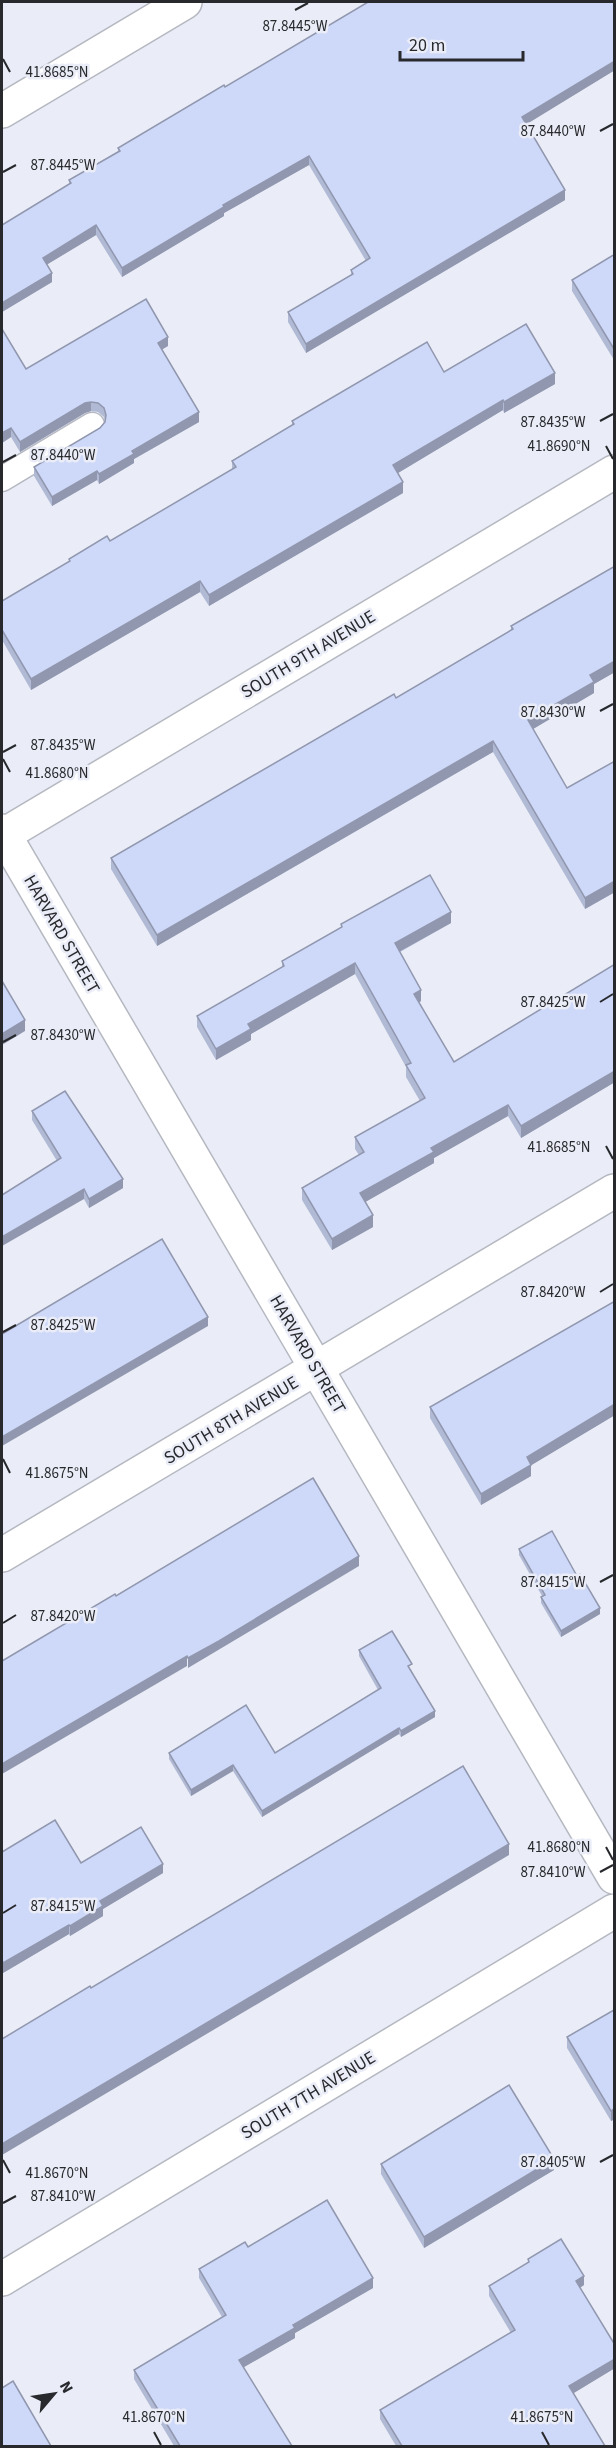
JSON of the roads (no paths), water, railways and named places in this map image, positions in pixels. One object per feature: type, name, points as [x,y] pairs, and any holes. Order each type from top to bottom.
[{"type":"street","points":[[2,111],[185,2]]},
{"type":"street","name":"SOUTH 9TH AVENUE","points":[[2,834],[615,472]]},
{"type":"street","name":"HARVARD STREET","points":[[2,834],[615,1877]]},
{"type":"street","name":"SOUTH 8TH AVENUE","points":[[2,1556],[615,1191]]},
{"type":"street","name":"SOUTH 7TH AVENUE","points":[[2,2279],[615,1911]]},
{"type":"lane","points":[[2,479],[92,425]]}]
